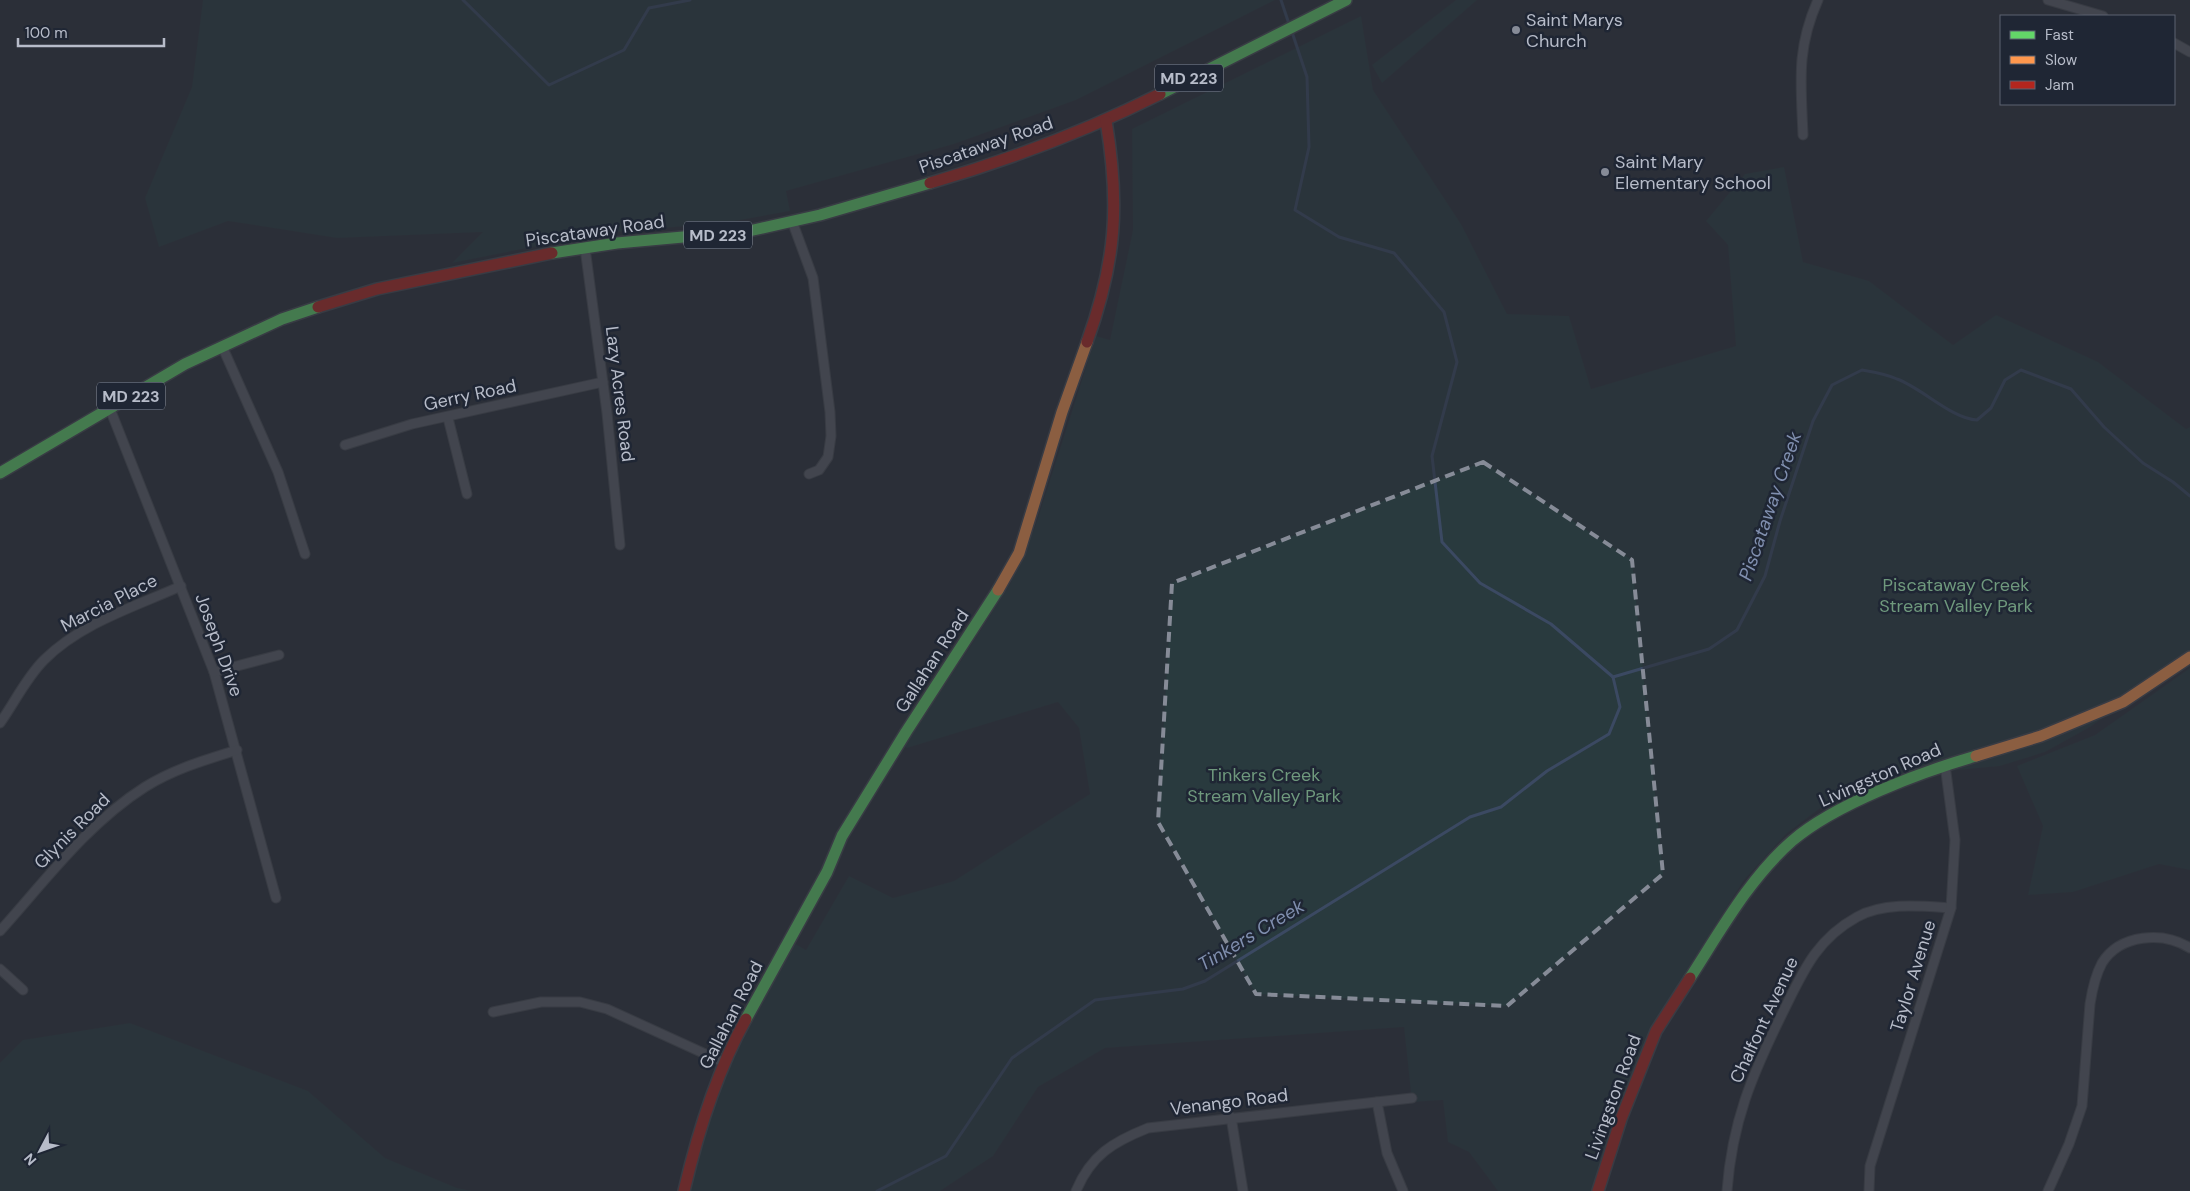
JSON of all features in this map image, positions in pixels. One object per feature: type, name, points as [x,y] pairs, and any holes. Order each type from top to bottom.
[{"type":"main road","name":"Piscataway Road","points":[[0,473],[185,364],[282,319],[377,289],[530,257],[585,248],[713,236],[792,221],[965,173],[1106,121],[1346,0]]},
{"type":"main road","name":"Gallahan Road","points":[[684,1191],[699,1129],[725,1063],[744,1023],[827,872],[842,836],[906,732],[1012,569],[1019,553],[1056,432],[1090,335],[1107,278],[1112,244],[1114,202],[1106,121]]},
{"type":"main road","name":"Livingston Road","points":[[1598,1191],[1620,1119],[1656,1031],[1720,928],[1758,876],[1792,841],[1825,818],[1945,765],[2040,736],[2124,702],[2190,657]]},
{"type":"street","points":[[1803,135],[1801,72],[1803,40],[1818,0]]},
{"type":"street","points":[[2048,0],[2100,15]]},
{"type":"street","points":[[2175,44],[2190,52]]},
{"type":"street","points":[[792,221],[814,286],[830,412],[831,441],[828,457],[819,470],[809,474]]},
{"type":"street","name":"Lazy Acres Road","points":[[585,248],[603,382],[620,545]]},
{"type":"street","points":[[222,346],[278,472],[305,554]]},
{"type":"street","name":"Gerry Road","points":[[345,445],[412,424],[448,418],[603,382]]},
{"type":"street","name":"Joseph Drive","points":[[110,409],[214,672],[237,750],[276,898]]},
{"type":"street","points":[[448,418],[467,494]]},
{"type":"street","name":"Marcia Place","points":[[0,723],[44,661],[65,642],[87,628],[181,586]]},
{"type":"street","points":[[214,672],[279,655]]},
{"type":"street","name":"Glynis Road","points":[[0,931],[92,830],[125,800],[147,785],[182,767],[237,750]]},
{"type":"street","name":"Taylor Avenue","points":[[1869,1191],[1870,1166],[1878,1138],[1951,908],[1954,840],[1945,765]]},
{"type":"street","name":"Chalfont Avenue","points":[[1727,1191],[1734,1133],[1747,1090],[1766,1046],[1814,953],[1837,931],[1858,916],[1870,911],[1899,907],[1951,908]]},
{"type":"street","points":[[2048,1191],[2069,1144],[2082,1106],[2092,990],[2103,962],[2123,946],[2144,938],[2164,938],[2190,948]]},
{"type":"street","points":[[0,968],[23,990]]},
{"type":"street","points":[[493,1012],[541,1002],[580,1002],[607,1009],[725,1063]]},
{"type":"street","name":"Venango Road","points":[[1076,1191],[1084,1173],[1093,1161],[1122,1138],[1148,1128],[1412,1098]]},
{"type":"street","points":[[1378,1102],[1386,1153],[1403,1191]]},
{"type":"street","points":[[1231,1118],[1243,1191]]},
{"type":"highlighted area","points":[[1483,462],[1632,560],[1663,874],[1507,1006],[1256,994],[1158,822],[1172,583]]},
{"type":"green space","points":[[203,0],[1275,0],[1076,100],[954,144],[786,191],[790,211],[724,223],[603,233],[452,263],[483,232],[337,238],[228,221],[159,247],[145,198],[192,87]]},
{"type":"green space","points":[[1456,0],[1477,0],[1382,83],[1372,65]]},
{"type":"green space","points":[[1361,16],[1373,90],[1461,224],[1507,314],[1569,316],[1591,389],[1736,346],[1728,245],[1706,221],[1745,174],[1784,167],[1803,262],[1869,281],[1953,345],[1996,315],[2098,362],[2186,429],[2190,427],[2190,656],[2090,727],[2045,752],[2000,766],[1905,775],[1871,783],[1827,803],[1786,834],[1744,880],[1678,984],[1594,1191],[1498,1191],[1469,1152],[1448,1142],[1443,1100],[1412,1102],[1404,1027],[1105,1048],[1038,1087],[993,1156],[940,1191],[688,1191],[707,1112],[792,942],[806,950],[849,876],[893,898],[954,881],[1090,794],[1079,728],[1058,702],[907,748],[903,746],[1010,584],[1035,527],[1096,336],[1110,340],[1133,230],[1132,129]]},
{"type":"green space","points":[[2190,668],[2190,870],[2159,864],[2073,892],[2028,895],[2043,826],[2017,766],[2095,735]]},
{"type":"green space","points":[[130,1023],[308,1091],[385,1158],[457,1188],[472,1191],[0,1191],[0,1063],[23,1040]]},
{"type":"waterway","name":"Piscataway Creek","points":[[463,0],[549,85],[624,50],[649,8],[690,0]]},
{"type":"waterway","name":"Piscataway Creek","points":[[1281,0],[1289,24]]},
{"type":"waterway","name":"Piscataway Creek","points":[[1292,32],[1307,77],[1309,147],[1295,210],[1339,237],[1394,253],[1444,312],[1457,362],[1432,456],[1442,542],[1480,583],[1551,624],[1613,677]]},
{"type":"waterway","name":"Piscataway Creek","points":[[1613,677],[1709,649],[1737,630],[1765,576],[1780,521],[1813,421],[1832,385],[1862,370],[1884,374],[1907,383],[1947,409],[1967,418],[1977,420],[1991,408],[2005,380],[2021,370],[2071,389],[2104,427],[2143,463],[2173,482],[2190,496]]},
{"type":"waterway","name":"Tinkers Creek","points":[[877,1191],[946,1156],[1012,1058],[1095,1000],[1183,989],[1205,981],[1470,817],[1501,807],[1547,771],[1609,734],[1620,707],[1613,677]]},
{"type":"traffic: fast","points":[[1160,94],[1346,0]]},
{"type":"traffic: fast","points":[[552,253],[617,243],[749,231],[820,215],[930,183]]},
{"type":"traffic: fast","points":[[0,473],[185,364],[282,319],[318,307]]},
{"type":"traffic: fast","points":[[746,1019],[827,872],[842,836],[906,732],[998,590]]},
{"type":"traffic: fast","points":[[1690,978],[1749,888],[1777,856],[1810,827],[1855,802],[1905,780],[1976,756]]},
{"type":"traffic: slow","points":[[998,590],[1019,553],[1062,412],[1087,342]]},
{"type":"traffic: slow","points":[[1976,756],[2041,736],[2123,702],[2190,657]]},
{"type":"traffic: jam","points":[[930,183],[989,165],[1047,144],[1160,94]]},
{"type":"traffic: jam","points":[[1087,342],[1104,285],[1113,233],[1113,179],[1106,121]]},
{"type":"traffic: jam","points":[[318,307],[377,289],[552,253]]},
{"type":"traffic: jam","points":[[1598,1191],[1621,1119],[1656,1031],[1690,978]]},
{"type":"traffic: jam","points":[[684,1191],[695,1146],[709,1103],[735,1039],[746,1019]]},
{"type":"place","name":"Saint Marys Church","points":[[1516,30]]},
{"type":"place","name":"Saint Mary Elementary School","points":[[1605,172]]},
{"type":"park label","name":"Piscataway Creek Stream Valley Park","points":[[1956,595]]},
{"type":"park label","name":"Tinkers Creek Stream Valley Park","points":[[1264,785]]}]
